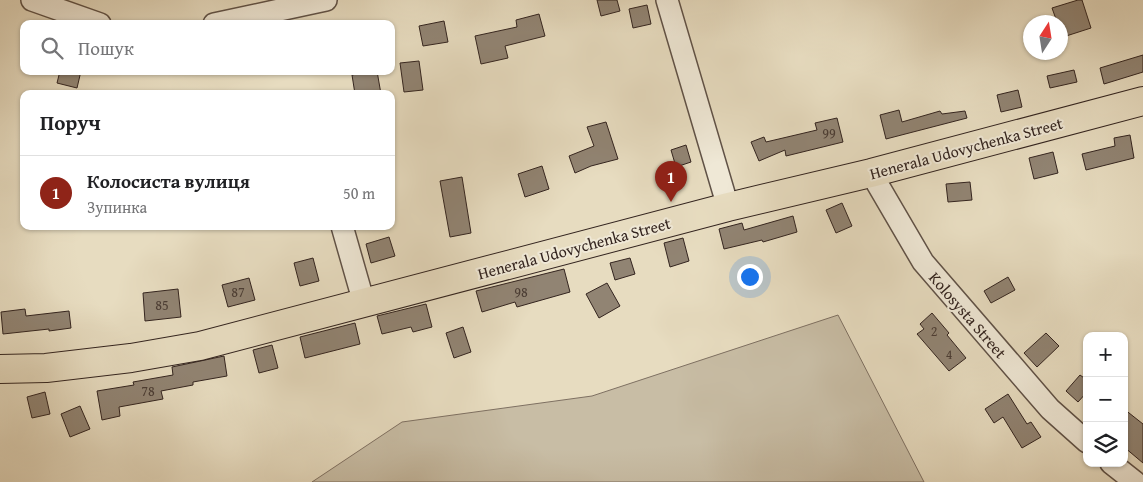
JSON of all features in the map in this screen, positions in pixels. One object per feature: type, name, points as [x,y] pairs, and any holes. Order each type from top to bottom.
[{"type":"main road","name":"Henerala Udovychenka Street","points":[[0,369],[46,368],[131,358],[200,346],[1143,101]]},
{"type":"street","points":[[32,0],[89,20]]},
{"type":"street","points":[[233,20],[326,0]]},
{"type":"street","points":[[667,0],[728,208]]},
{"type":"street","name":"Kolosysta Street","points":[[871,173],[922,262],[1050,409],[1083,438]]},
{"type":"street","points":[[343,230],[364,303]]},
{"type":"street","points":[[1116,467],[1135,482]]},
{"type":"shaded area","points":[[838,315],[924,482],[312,482],[402,422],[592,396]]},
{"type":"building","points":[[597,0],[617,0],[620,11],[601,16]]},
{"type":"building","points":[[1082,0],[1091,28],[1068,35],[1068,15],[1054,15],[1052,8]]},
{"type":"building","points":[[647,5],[651,24],[633,28],[629,9]]},
{"type":"building","points":[[539,14],[545,36],[505,46],[508,58],[481,64],[475,36],[517,27],[516,20]]},
{"type":"building","points":[[444,21],[448,42],[423,46],[419,26]]},
{"type":"building","points":[[1143,55],[1143,72],[1104,84],[1100,68]]},
{"type":"building","points":[[419,61],[423,90],[404,92],[400,63]]},
{"type":"building","points":[[1074,70],[1077,82],[1050,88],[1047,76]]},
{"type":"building","points":[[59,75],[80,75],[77,88],[57,83]]},
{"type":"building","points":[[352,75],[378,75],[380,90],[354,90]]},
{"type":"building","points":[[1018,90],[1022,107],[1001,112],[997,95]]},
{"type":"building","points":[[899,110],[902,122],[940,111],[942,114],[965,111],[967,118],[886,139],[880,115]]},
{"type":"building","points":[[837,118],[843,142],[786,156],[785,150],[759,161],[751,142],[764,137],[766,142],[817,130],[815,123]]},
{"type":"building","points":[[606,122],[618,159],[591,166],[575,173],[569,156],[594,146],[587,127]]},
{"type":"building","points":[[1130,135],[1134,158],[1086,170],[1082,154],[1115,146],[1114,138]]},
{"type":"building","points":[[686,145],[691,162],[676,167],[671,150]]},
{"type":"building","points":[[1053,152],[1058,173],[1034,179],[1029,158]]},
{"type":"building","points":[[542,166],[549,189],[525,197],[518,174]]},
{"type":"building","points":[[462,177],[471,233],[450,237],[440,181]]},
{"type":"building","points":[[970,182],[972,200],[948,202],[946,184]]},
{"type":"building","points":[[842,203],[852,226],[836,233],[826,210]]},
{"type":"building","points":[[793,216],[797,232],[763,242],[762,240],[724,249],[719,229],[742,223],[744,230]]},
{"type":"building","points":[[389,237],[395,256],[371,263],[366,244]]},
{"type":"building","points":[[683,238],[689,261],[670,267],[664,243]]},
{"type":"building","points":[[313,258],[319,281],[300,286],[294,263]]},
{"type":"building","points":[[630,258],[635,274],[615,280],[610,263]]},
{"type":"building","points":[[564,269],[570,292],[517,307],[515,302],[482,312],[476,291]]},
{"type":"building","points":[[1008,277],[1015,290],[991,303],[984,291]]},
{"type":"building","points":[[249,278],[255,300],[228,307],[222,285]]},
{"type":"building","points":[[607,283],[620,306],[599,318],[586,294]]},
{"type":"building","points":[[178,289],[181,317],[145,321],[143,293]]},
{"type":"building","points":[[426,304],[432,327],[413,332],[411,327],[382,334],[377,316]]},
{"type":"building","points":[[25,309],[26,316],[69,311],[71,328],[3,334],[1,312]]},
{"type":"building","points":[[932,313],[949,333],[947,335],[966,358],[949,371],[917,334],[924,329],[920,324]]},
{"type":"building","points":[[355,323],[360,344],[305,358],[300,337]]},
{"type":"building","points":[[463,327],[471,352],[454,358],[446,333]]},
{"type":"building","points":[[1046,333],[1059,346],[1037,367],[1024,353]]},
{"type":"building","points":[[272,345],[278,368],[259,373],[253,350]]},
{"type":"building","points":[[224,356],[227,376],[193,382],[193,385],[161,391],[163,399],[119,407],[120,416],[102,420],[97,391],[134,385],[133,382],[173,375],[172,367]]},
{"type":"building","points":[[1080,375],[1083,377],[1083,396],[1078,402],[1066,391]]},
{"type":"building","points":[[45,392],[50,414],[32,418],[27,397]]},
{"type":"building","points":[[1008,394],[1027,424],[1031,422],[1041,437],[1022,448],[1003,417],[994,423],[985,409]]},
{"type":"building","points":[[80,406],[90,429],[70,437],[61,414]]},
{"type":"building","points":[[1128,412],[1143,424],[1143,463],[1128,450]]},
{"type":"place","name":"Колосиста вулиця","points":[[671,202]]}]
